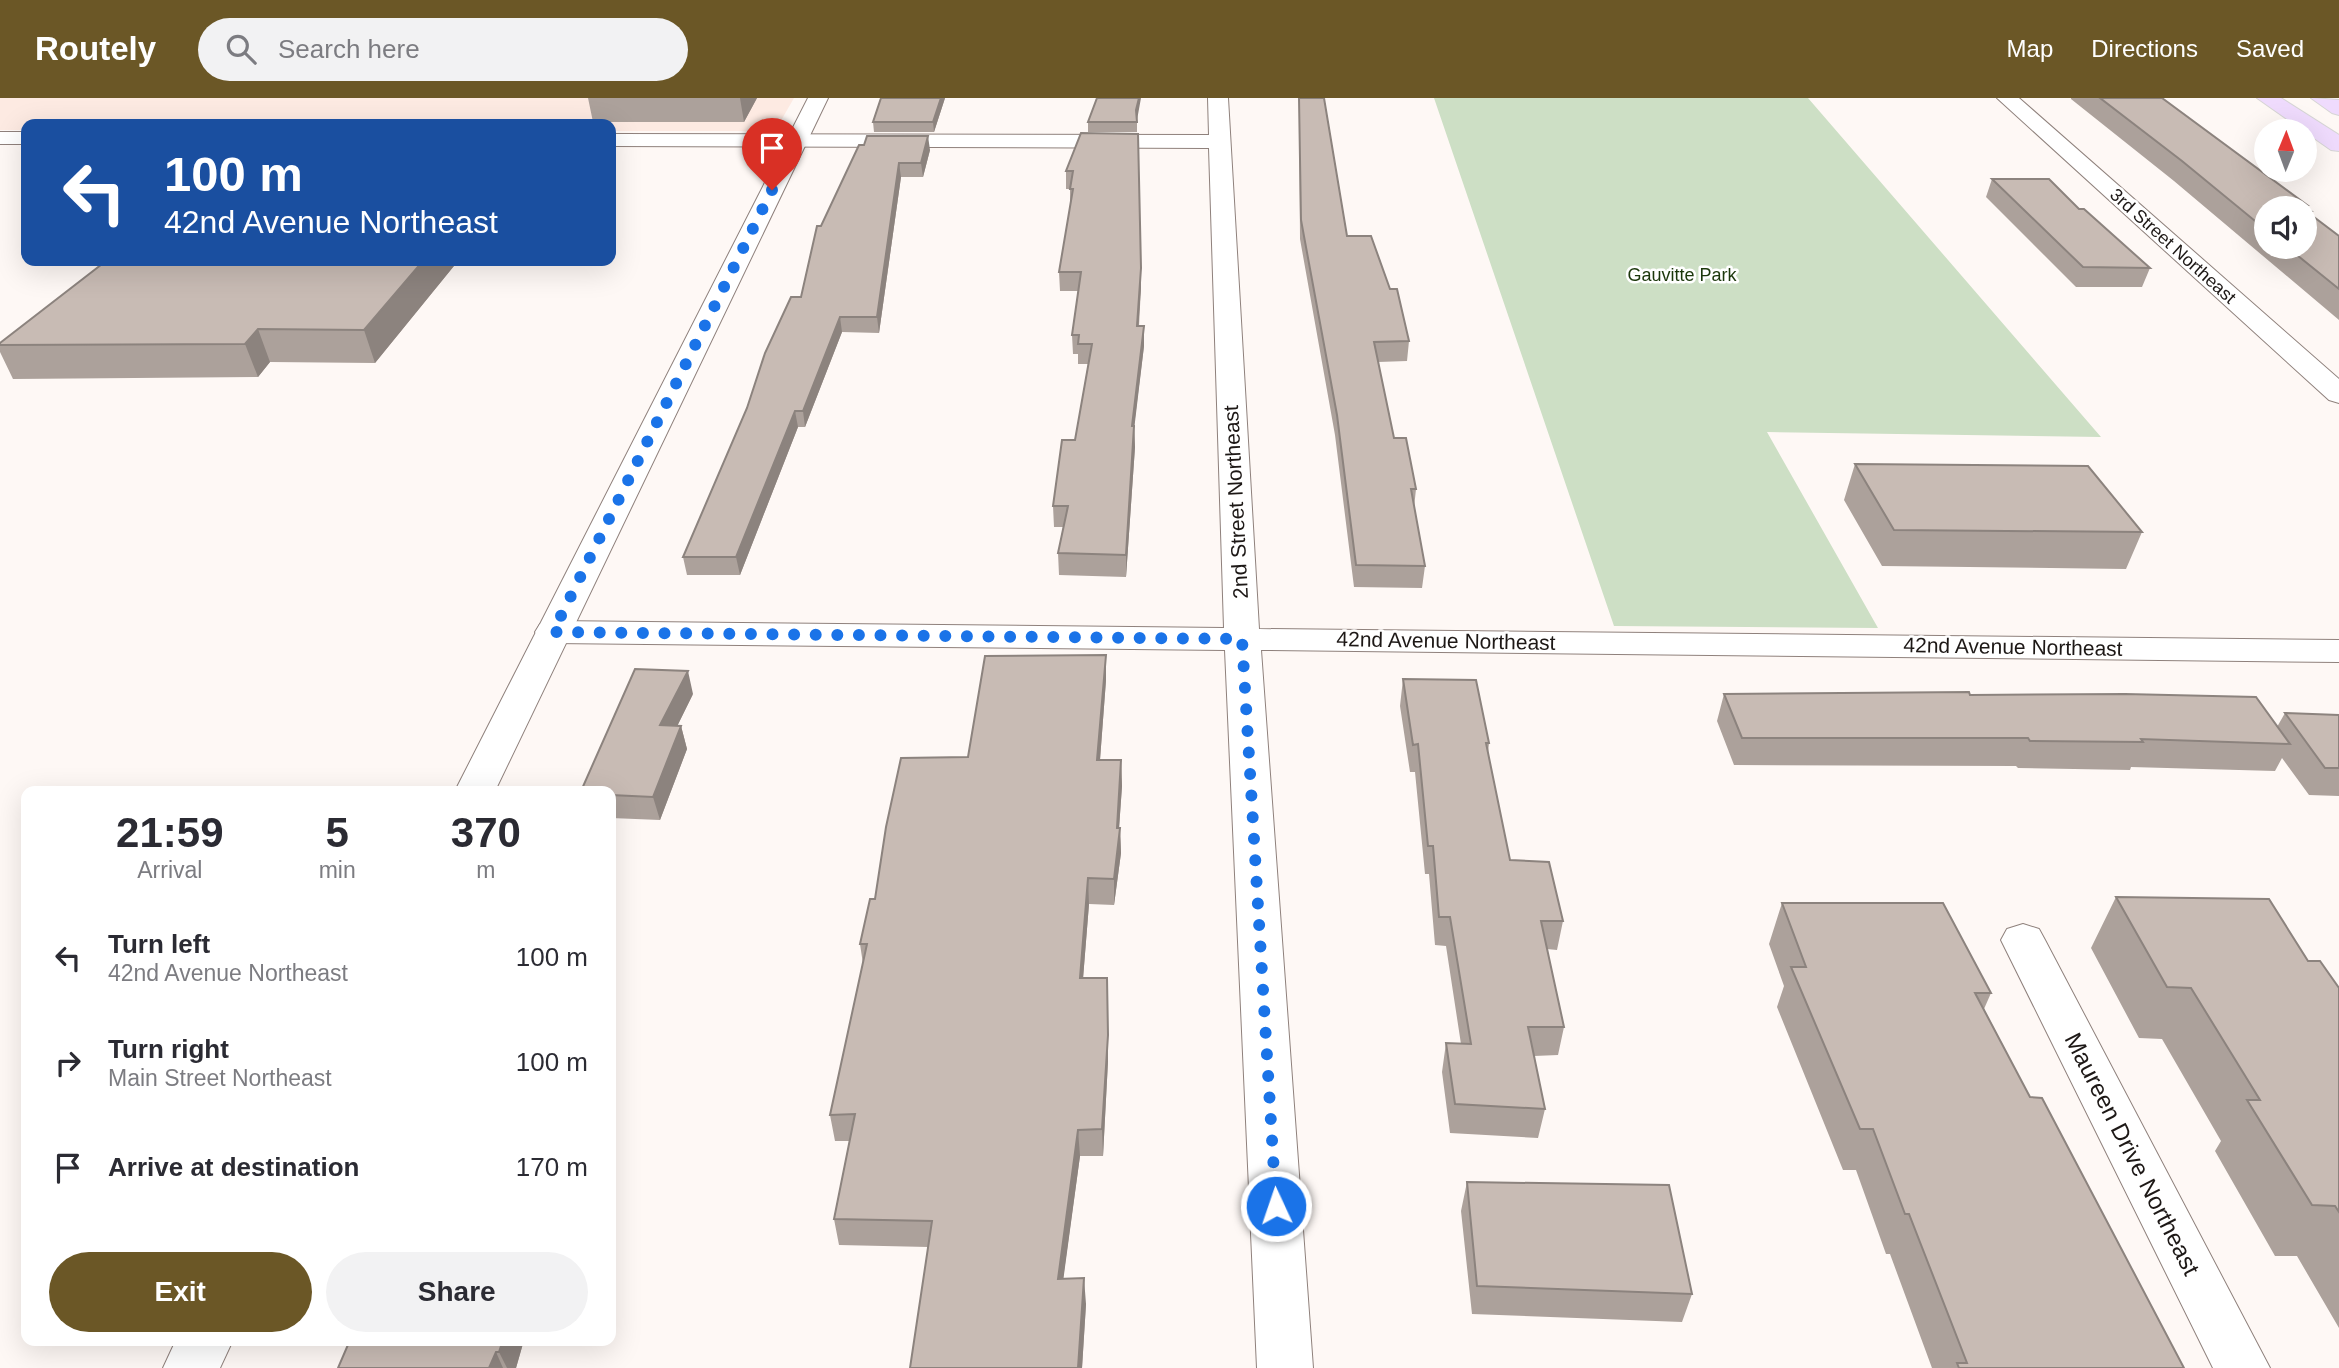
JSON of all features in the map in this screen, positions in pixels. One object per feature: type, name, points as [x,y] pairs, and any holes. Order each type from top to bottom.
[{"type":"main road","points":[[2267,98],[2339,145]]},
{"type":"main road","points":[[2321,98],[2339,110]]},
{"type":"street","points":[[477,786],[818,98]]},
{"type":"street","name":"2nd Street Northeast","points":[[1218,98],[1242,639],[1285,1368]]},
{"type":"street","name":"3rd Street Northeast","points":[[2007,98],[2339,394]]},
{"type":"street","points":[[0,138],[21,138]]},
{"type":"street","points":[[616,140],[1220,142]]},
{"type":"street","name":"42nd Avenue Northeast","points":[[553,632],[2339,651]]},
{"type":"street","name":"Maureen Drive Northeast","points":[[2023,940],[2242,1368]]},
{"type":"street","points":[[191,1368],[202,1346]]},
{"type":"shaded area","points":[[0,98],[794,98],[775,131],[616,131],[616,119],[21,119],[21,130],[0,130]]},
{"type":"green space","name":"Gauvitte Park","points":[[1434,98],[1808,98],[2101,437],[1767,432],[1878,628],[1614,626]]},
{"type":"building","points":[[881,98],[941,98],[933,122],[873,122]]},
{"type":"building","points":[[1097,98],[1139,98],[1137,122],[1088,122]]},
{"type":"building","points":[[1299,98],[1324,98],[1347,236],[1371,236],[1390,289],[1397,289],[1409,341],[1374,342],[1394,438],[1406,438],[1416,489],[1411,489],[1425,566],[1356,565],[1337,415],[1301,220]]},
{"type":"building","points":[[2100,98],[2162,98],[2254,166],[2254,182],[2276,182],[2295,196],[2254,196],[2254,220]]},
{"type":"building","points":[[1081,133],[1138,134],[1141,268],[1137,326],[1144,326],[1132,426],[1126,555],[1058,553],[1068,506],[1053,506],[1062,440],[1075,440],[1092,344],[1078,344],[1079,335],[1072,335],[1081,272],[1059,272],[1073,189],[1070,189],[1073,171],[1066,171]]},
{"type":"building","points":[[867,136],[928,136],[921,163],[899,163],[877,317],[840,317],[803,411],[795,411],[736,557],[683,557],[747,408],[765,353],[791,297],[801,297],[817,226],[821,226],[859,145],[864,145]]},
{"type":"building","points":[[1992,179],[2049,179],[2079,209],[2084,209],[2150,268],[2083,267]]},
{"type":"building","points":[[2317,219],[2339,236],[2339,289],[2302,259],[2317,259]]},
{"type":"building","points":[[100,266],[419,266],[364,330],[258,329],[245,344],[0,343]]},
{"type":"building","points":[[1855,464],[2088,466],[2142,532],[1894,530]]},
{"type":"building","points":[[1106,655],[1097,760],[1121,760],[1117,828],[1120,828],[1114,879],[1088,878],[1080,978],[1107,978],[1108,1035],[1102,1129],[1078,1130],[1058,1279],[1084,1278],[1078,1368],[910,1368],[932,1221],[834,1219],[855,1114],[830,1115],[867,944],[860,944],[870,899],[875,899],[886,827],[901,758],[968,757],[985,656]]},
{"type":"building","points":[[635,669],[688,671],[660,725],[681,726],[653,797],[616,795],[616,786],[583,786]]},
{"type":"building","points":[[1403,679],[1476,680],[1510,860],[1549,862],[1563,921],[1541,921],[1564,1027],[1528,1027],[1545,1109],[1455,1104],[1446,1043],[1471,1044],[1450,917],[1439,917],[1433,846],[1428,846],[1418,744],[1413,745]]},
{"type":"building","points":[[1969,692],[1970,695],[2256,697],[2290,744],[2141,739],[2143,742],[2030,741],[2028,738],[1742,738],[1724,694]]},
{"type":"building","points":[[2285,713],[2339,715],[2339,768],[2325,768]]},
{"type":"building","points":[[2116,897],[2269,899],[2308,961],[2320,961],[2339,988],[2339,1212],[2335,1206],[2312,1205],[2247,1100],[2260,1100],[2191,988],[2167,987]]},
{"type":"building","points":[[1782,903],[1943,903],[1991,993],[1975,993],[2030,1097],[2042,1098],[2184,1368],[1959,1368],[1957,1363],[1967,1363],[1909,1214],[1905,1214],[1873,1129],[1860,1129],[1791,967],[1806,967]]},
{"type":"building","points":[[1467,1182],[1669,1185],[1692,1294],[1477,1286]]},
{"type":"building","points":[[347,1346],[501,1346],[489,1368],[338,1368]]},
{"type":"route","points":[[772,190],[553,632],[1242,639],[1276,1206]]}]
